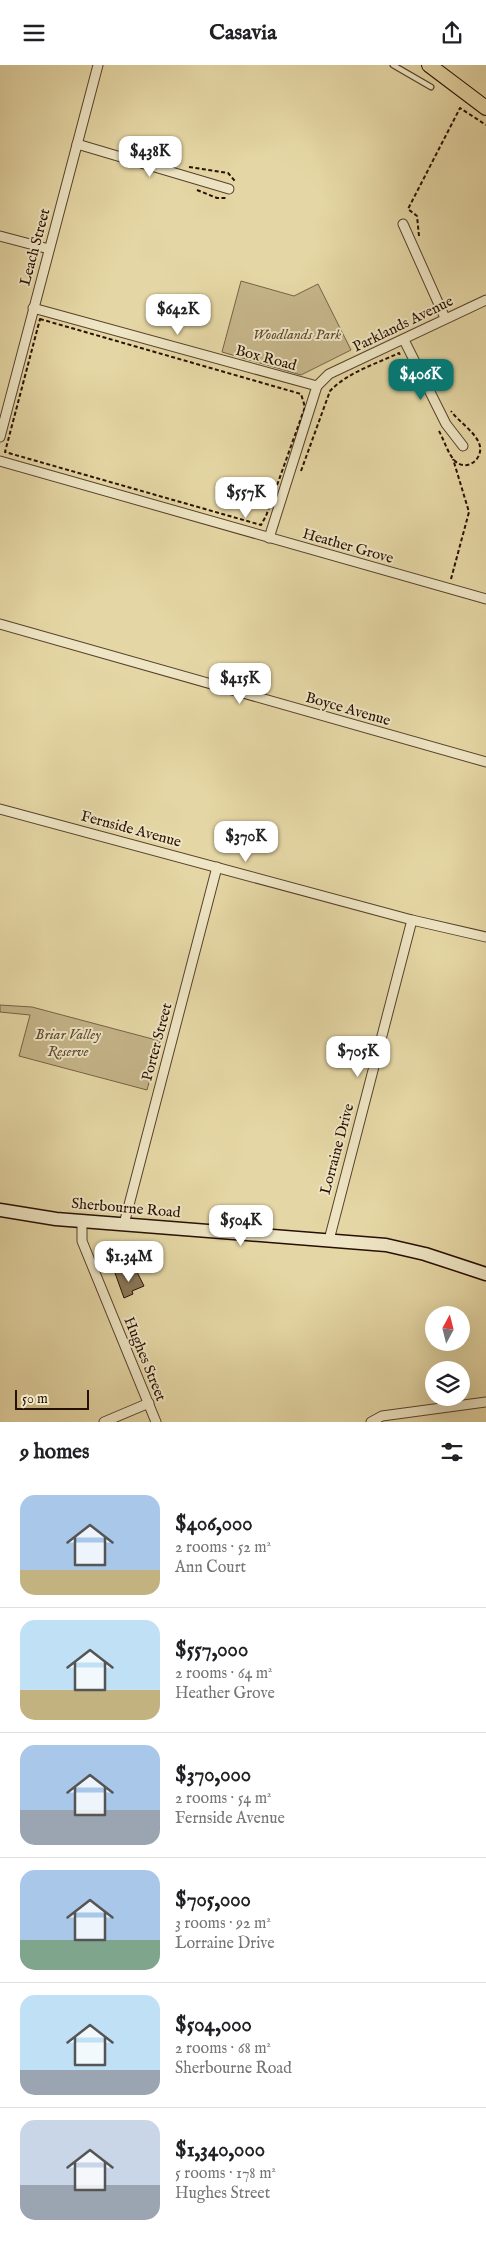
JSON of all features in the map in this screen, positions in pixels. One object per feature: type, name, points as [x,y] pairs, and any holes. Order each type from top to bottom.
[{"type":"main road","points":[[430,65],[486,108]]},
{"type":"main road","name":"Sherbourne Road","points":[[0,1210],[39,1217],[406,1249],[486,1274]]},
{"type":"street","name":"Leach Street","points":[[0,437],[98,65]]},
{"type":"street","points":[[77,144],[229,189]]},
{"type":"street","points":[[403,224],[445,318]]},
{"type":"street","points":[[0,236],[48,249]]},
{"type":"street","name":"Parklands Avenue","points":[[317,386],[329,374],[445,318],[486,301]]},
{"type":"street","name":"Box Road","points":[[33,308],[317,386]]},
{"type":"street","points":[[404,339],[446,424],[463,446]]},
{"type":"street","points":[[270,538],[317,386]]},
{"type":"street","name":"Heather Grove","points":[[0,461],[486,599]]},
{"type":"street","name":"Boyce Avenue","points":[[0,624],[486,762]]},
{"type":"street","name":"Fernside Avenue","points":[[0,809],[486,937]]},
{"type":"street","name":"Porter Street","points":[[124,1224],[217,867]]},
{"type":"street","name":"Lorraine Drive","points":[[329,1241],[412,919]]},
{"type":"street","name":"Hughes Street","points":[[82,1221],[82,1241],[156,1422]]},
{"type":"street","points":[[371,1422],[382,1416],[486,1402]]},
{"type":"street","points":[[104,1422],[149,1403]]},
{"type":"lane","points":[[393,65],[431,87]]},
{"type":"path","points":[[419,237],[417,217],[408,209],[460,108],[486,125]]},
{"type":"path","points":[[5,452],[261,525],[266,516],[305,407],[301,394],[40,319]]},
{"type":"path","points":[[299,477],[330,391],[344,379],[399,353],[404,360]]},
{"type":"path","points":[[447,406],[478,441],[481,447],[480,453],[473,464],[462,465],[452,457]]},
{"type":"path","points":[[438,429],[452,457],[469,513],[448,588]]},
{"type":"green space","name":"Woodlands Park","points":[[241,281],[294,296],[318,284],[351,350],[301,375],[222,352]]},
{"type":"green space","name":"Briar Valley Reserve","points":[[0,1005],[32,1007],[160,1041],[147,1090],[19,1056],[30,1015],[0,1012]]},
{"type":"building","points":[[123,1270],[125,1277],[136,1270],[144,1286],[132,1291],[133,1294],[124,1298],[115,1273]]}]
